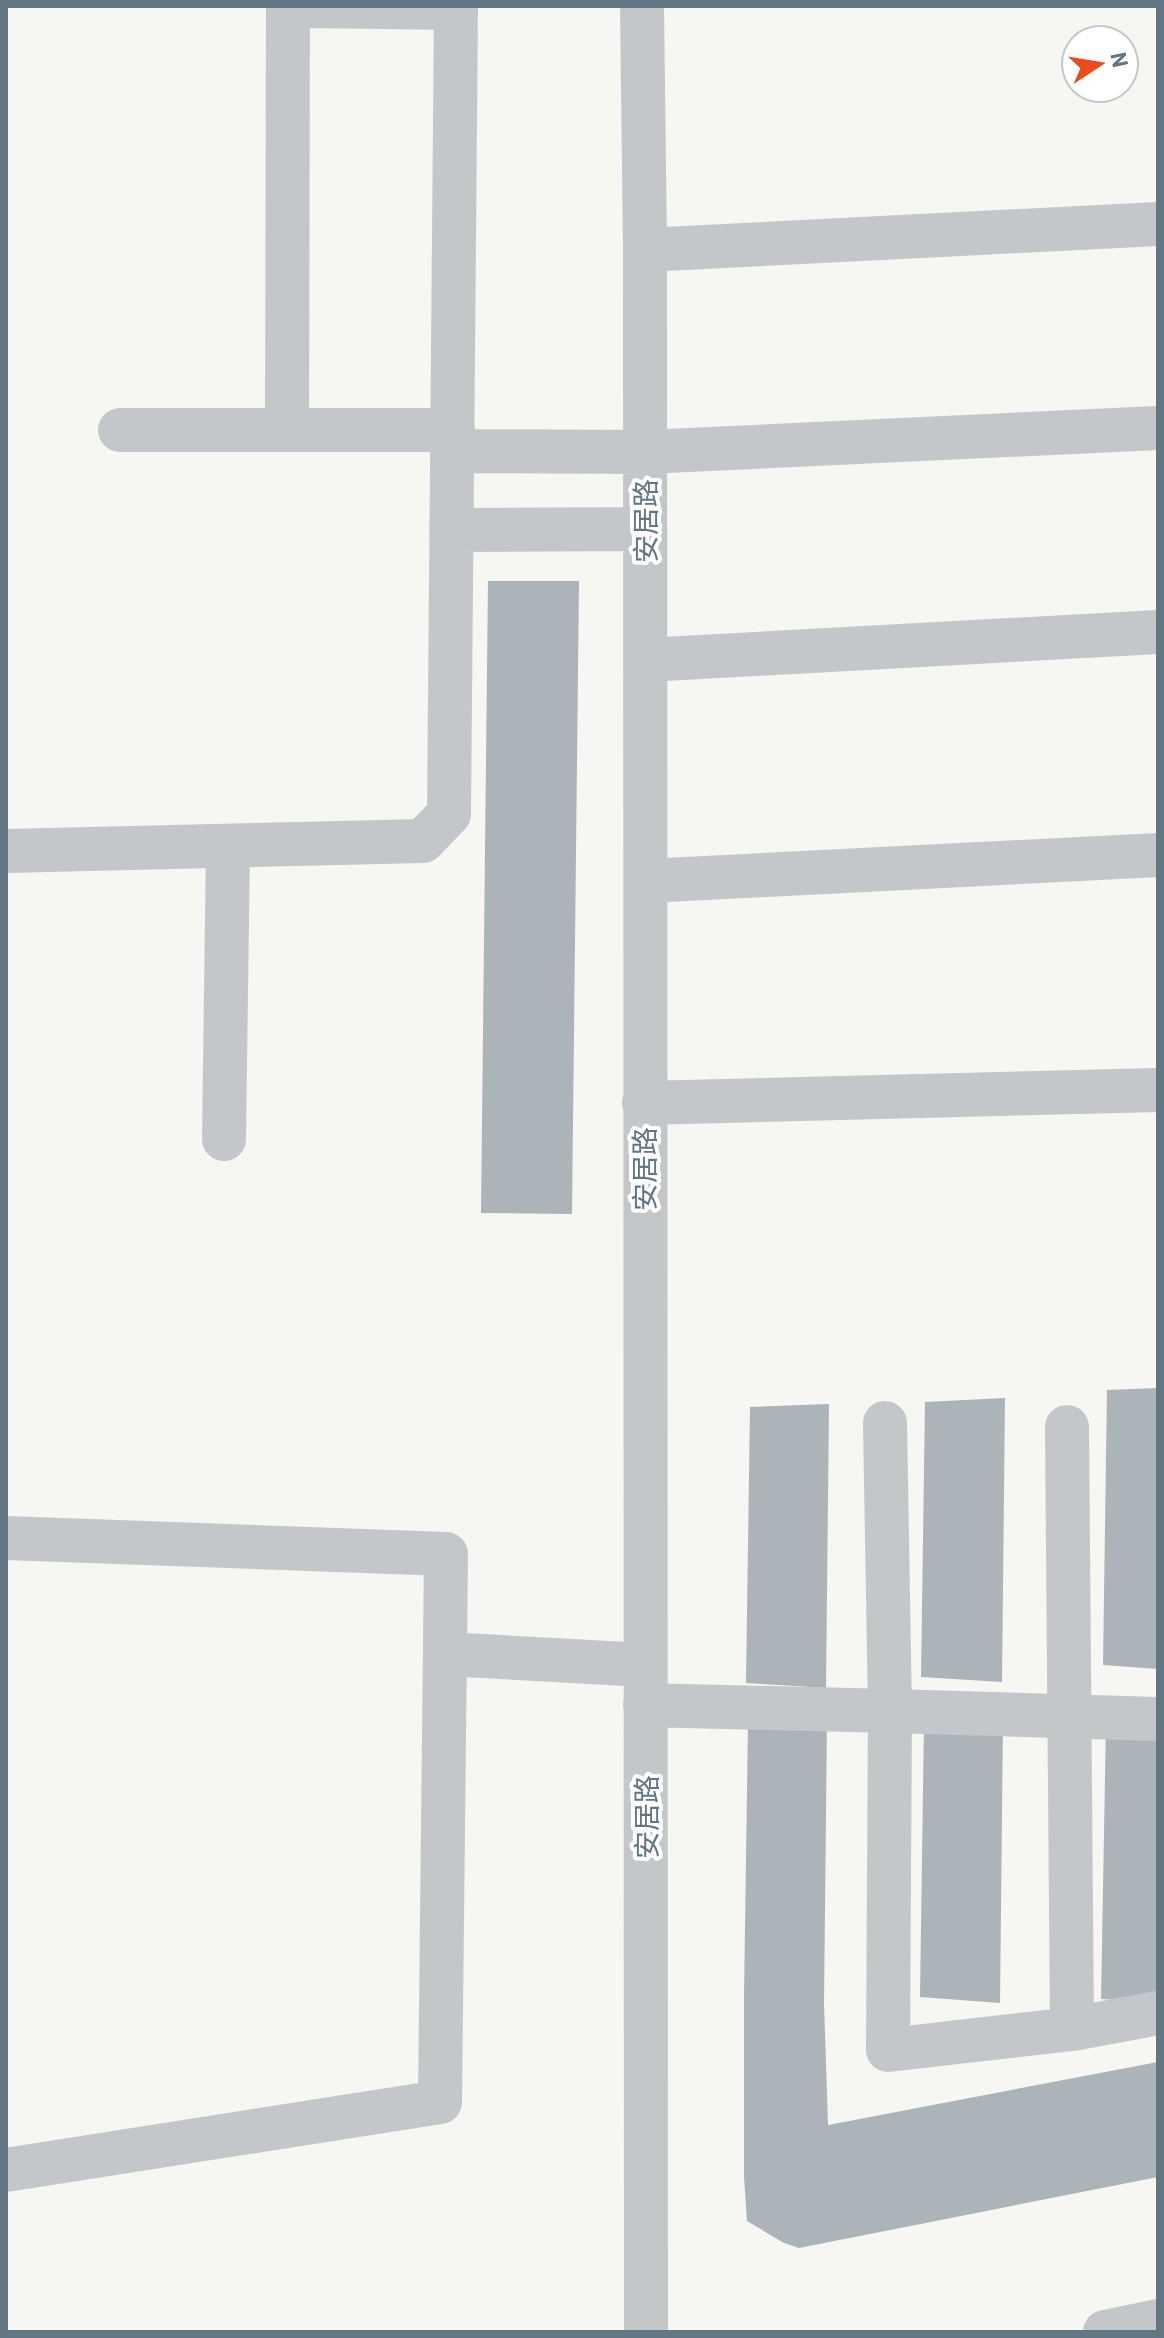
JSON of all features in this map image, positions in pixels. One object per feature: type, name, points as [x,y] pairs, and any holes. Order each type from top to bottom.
[{"type":"street","points":[[287,430],[288,6]]},
{"type":"street","points":[[6,851],[423,841],[449,814],[456,7],[308,6]]},
{"type":"street","name":"安居路","points":[[642,6],[646,660],[646,2332]]},
{"type":"street","points":[[645,250],[1158,224]]},
{"type":"street","points":[[120,430],[287,430],[645,452],[1158,428]]},
{"type":"street","points":[[451,530],[645,529]]},
{"type":"street","points":[[646,660],[1158,632]]},
{"type":"street","points":[[224,1139],[228,846]]},
{"type":"street","points":[[646,881],[1158,855]]},
{"type":"street","points":[[644,1103],[1158,1090]]},
{"type":"street","points":[[885,1423],[890,1711],[888,2050],[1072,2029],[1158,2013]]},
{"type":"street","points":[[1067,1427],[1072,2029]]},
{"type":"street","points":[[6,1538],[446,1554],[440,2102],[6,2170]]},
{"type":"street","points":[[445,1654],[645,1685],[890,1711],[1158,1719]]},
{"type":"street","points":[[1105,2332],[1158,2321]]},
{"type":"building","points":[[488,581],[579,581],[572,1214],[481,1213]]},
{"type":"building","points":[[1158,1388],[1158,1669],[1103,1665],[1107,1390]]},
{"type":"building","points":[[1005,1398],[1002,1682],[921,1677],[925,1402]]},
{"type":"building","points":[[829,1404],[826,1688],[746,1683],[750,1407]]},
{"type":"building","points":[[827,1719],[824,2003],[828,2125],[1158,2062],[1158,2177],[799,2248],[784,2243],[747,2221],[744,2177],[744,1997],[748,1722]]},
{"type":"building","points":[[1003,1719],[1000,2003],[920,1997],[924,1721]]},
{"type":"building","points":[[1158,1721],[1158,2002],[1101,1999],[1106,1723]]}]
